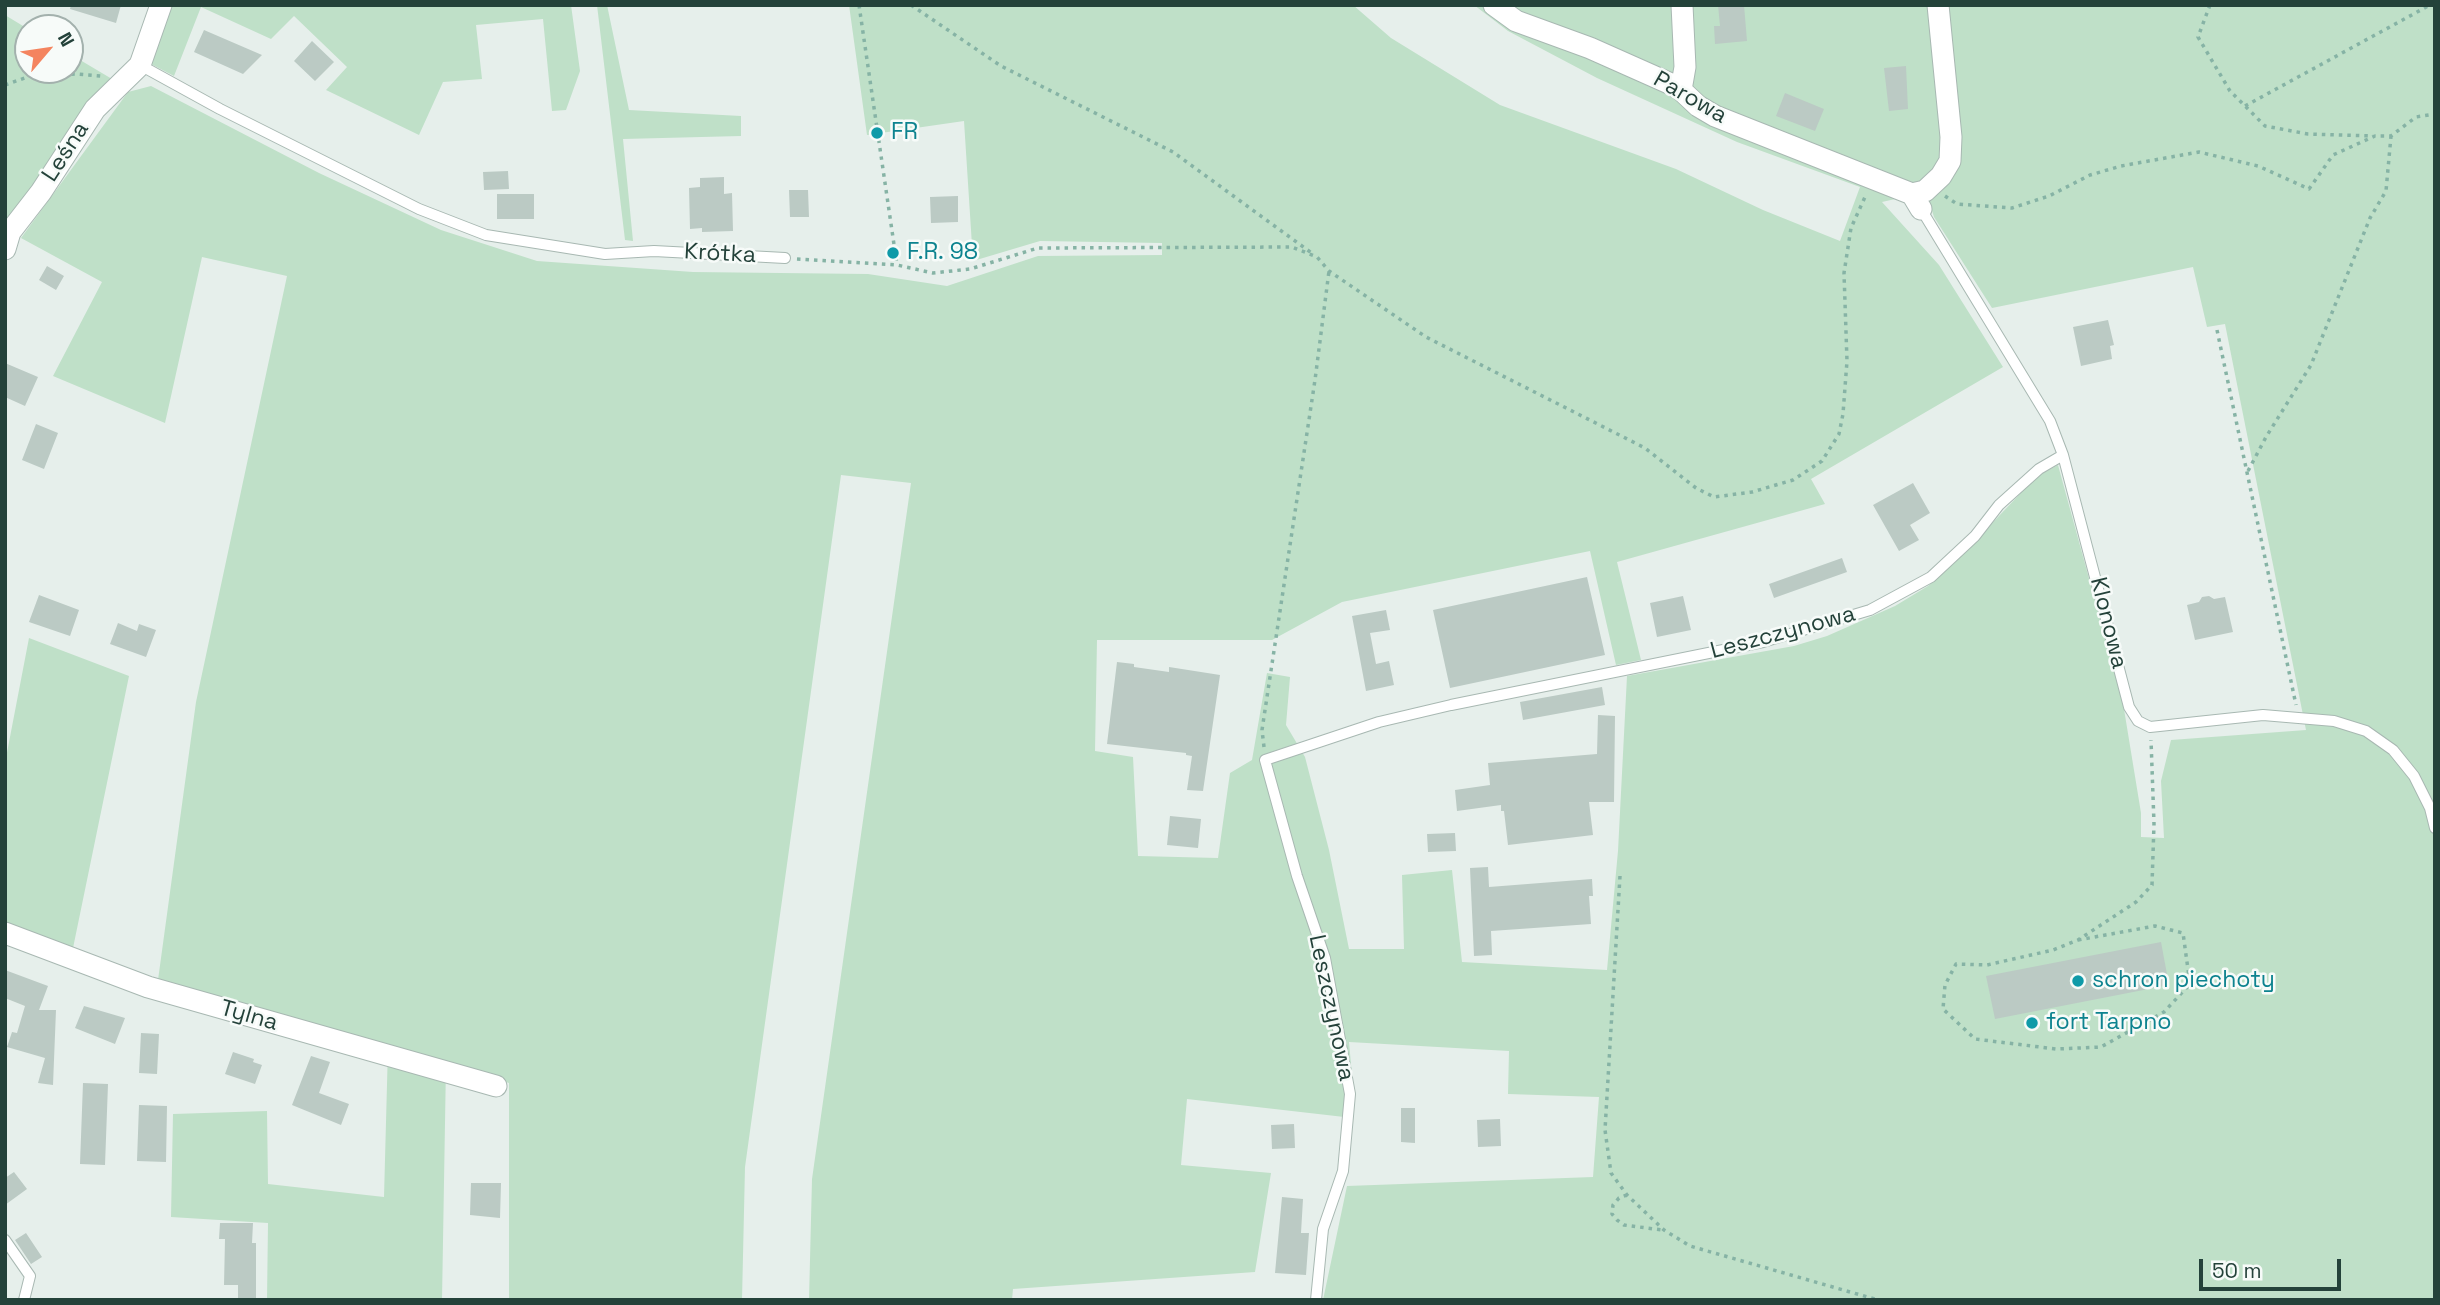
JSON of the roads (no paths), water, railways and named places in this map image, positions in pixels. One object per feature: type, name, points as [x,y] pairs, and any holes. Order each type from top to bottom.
[{"type":"street","points":[[132,72],[161,5]]},
{"type":"street","name":"Parowa","points":[[1494,5],[1516,21],[1590,48],[1681,90],[1698,106],[1715,116],[1920,198]]},
{"type":"street","points":[[1681,90],[1685,67],[1682,5]]},
{"type":"street","points":[[1920,198],[1941,176],[1950,160],[1951,136],[1938,5]]},
{"type":"street","name":"Leśna","points":[[7,239],[95,108],[132,72]]},
{"type":"street","name":"Tylna","points":[[5,933],[148,987],[496,1086]]},
{"type":"lane","name":"Krótka","points":[[132,72],[220,109],[419,209],[486,235],[605,254],[654,251],[785,258]]},
{"type":"lane","name":"Klonowa","points":[[1920,198],[2050,421],[2063,455],[2129,707],[2138,721],[2150,727],[2263,715],[2334,721],[2366,731],[2393,750],[2414,776],[2430,808],[2435,828]]},
{"type":"lane","name":"Leszczynowa","points":[[1316,1300],[1323,1229],[1343,1171],[1350,1094],[1325,958],[1297,876],[1265,760],[1379,722],[1763,642],[1870,610],[1931,577],[1975,536],[1999,505],[2039,469],[2063,455]]},
{"type":"lane","points":[[5,1240],[30,1276],[24,1300]]},
{"type":"place","name":"FR","points":[[877,133]]},
{"type":"place","name":"F.R. 98","points":[[893,253]]},
{"type":"place","name":"schron piechoty","points":[[2078,981]]},
{"type":"place","name":"fort Tarpno","points":[[2032,1023]]}]
